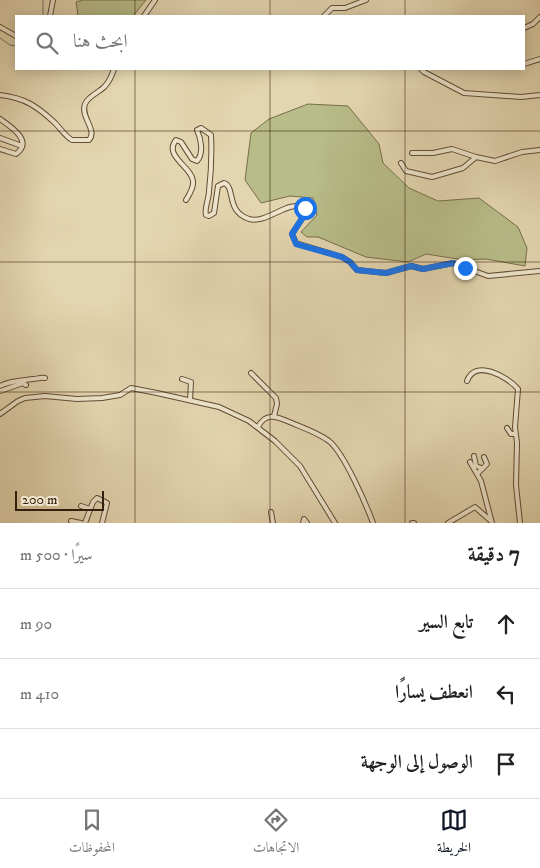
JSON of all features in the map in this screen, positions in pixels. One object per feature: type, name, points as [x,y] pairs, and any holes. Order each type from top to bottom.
[{"type":"street","points":[[50,15],[53,0]]},
{"type":"street","points":[[145,15],[156,0]]},
{"type":"street","points":[[325,15],[332,8],[345,8],[366,0]]},
{"type":"street","points":[[525,28],[533,24],[540,17]]},
{"type":"street","points":[[0,28],[15,36]]},
{"type":"street","points":[[525,64],[540,59]]},
{"type":"street","points":[[0,95],[18,98],[30,103],[55,123],[72,140],[89,140],[92,133],[85,118],[84,104],[106,86],[114,70]]},
{"type":"street","points":[[422,70],[462,93],[521,97],[540,94]]},
{"type":"street","points":[[0,119],[19,133],[22,140],[20,151],[16,154],[0,149]]},
{"type":"street","points":[[186,200],[193,186],[193,180],[190,173],[176,158],[173,152],[174,144],[176,140],[181,142],[192,159],[198,161],[202,145],[197,130],[201,128],[211,135],[210,180],[206,215],[209,216],[214,213],[218,186],[224,183],[230,188],[232,204],[239,213],[247,218],[259,219],[294,207],[301,206],[305,208],[305,214],[292,234],[296,244],[342,257],[357,270],[386,273],[411,266],[423,269],[453,263],[488,276],[540,271]]},
{"type":"street","points":[[0,138],[22,146]]},
{"type":"street","points":[[412,153],[433,153],[452,149],[496,161],[527,151],[540,150]]},
{"type":"street","points":[[400,164],[406,171],[432,177],[463,168],[476,157]]},
{"type":"street","points":[[467,381],[474,372],[491,371],[502,376],[518,389],[515,427],[517,444],[516,485],[520,523]]},
{"type":"street","points":[[251,373],[276,398],[277,404],[274,416]]},
{"type":"street","points":[[0,386],[15,380],[45,378]]},
{"type":"street","points":[[182,379],[191,382],[190,400]]},
{"type":"street","points":[[0,391],[23,383],[26,385]]},
{"type":"street","points":[[0,414],[25,398],[45,396],[77,399],[102,398],[114,396],[131,388],[225,409],[244,418],[270,436],[300,466],[335,523]]},
{"type":"street","points":[[258,427],[265,418],[274,416],[318,435],[335,447],[360,493],[373,523]]},
{"type":"street","points":[[507,428],[511,434],[514,434]]},
{"type":"street","points":[[474,456],[476,466],[481,468]]},
{"type":"street","points":[[478,473],[487,464],[484,457]]},
{"type":"street","points":[[470,462],[478,473],[492,522]]},
{"type":"street","points":[[85,523],[96,498],[107,503],[102,523]]},
{"type":"street","points":[[83,505],[91,507]]},
{"type":"street","points":[[448,523],[475,508],[492,522]]},
{"type":"street","points":[[271,512],[273,523]]},
{"type":"street","points":[[71,521],[80,523]]},
{"type":"green space","points":[[82,0],[146,0],[134,15],[78,15],[76,2]]},
{"type":"green space","points":[[308,104],[348,106],[379,144],[383,163],[409,188],[438,201],[479,198],[518,227],[527,248],[525,266],[486,259],[464,260],[426,254],[408,262],[366,257],[318,237],[307,237],[301,232],[317,215],[313,198],[290,196],[261,203],[245,180],[251,133],[269,119]]},
{"type":"waterway","points":[[43,0],[43,15]]},
{"type":"waterway","points":[[0,38],[10,45],[15,46]]},
{"type":"route","points":[[305,208],[305,214],[292,234],[296,244],[342,257],[357,270],[386,273],[411,266],[423,269],[453,263],[465,268]]}]
